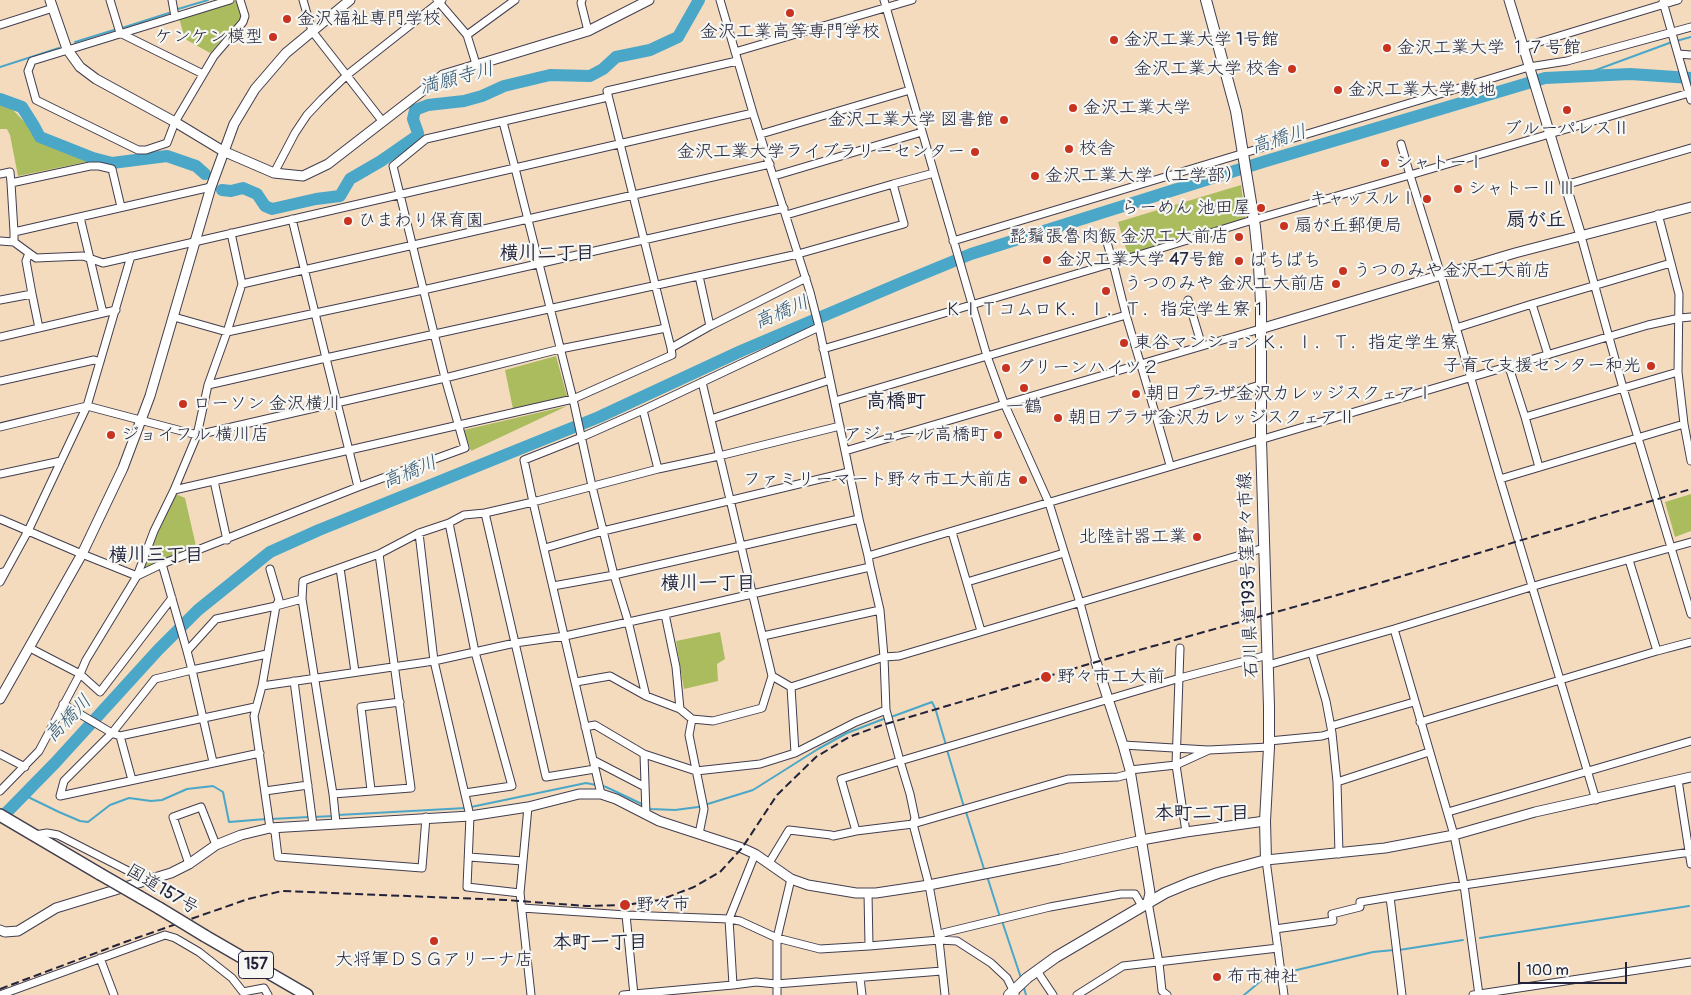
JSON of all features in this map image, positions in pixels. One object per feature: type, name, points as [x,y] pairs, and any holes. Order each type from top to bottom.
[{"type":"highway","name":"国道157号","points":[[0,815],[308,995]]},
{"type":"main road","name":"石川県道193号窪野々市線","points":[[1206,0],[1236,111],[1254,221],[1261,303],[1260,385],[1269,744],[1265,821],[1266,860]]},
{"type":"main road","points":[[1016,989],[1056,957],[1145,904],[1189,883],[1266,860]]},
{"type":"street","points":[[110,0],[120,33],[203,74]]},
{"type":"street","points":[[172,0],[175,16]]},
{"type":"street","points":[[230,0],[32,61],[28,71],[36,100],[138,150],[146,150],[167,142],[175,122],[214,56],[243,22],[245,16],[240,0]]},
{"type":"street","points":[[303,0],[312,31],[383,122]]},
{"type":"street","points":[[0,699],[82,554],[123,468],[150,396],[211,187],[234,124],[255,89],[286,54],[350,0]]},
{"type":"street","points":[[467,35],[515,0]]},
{"type":"street","points":[[582,0],[581,3],[588,30]]},
{"type":"street","points":[[0,25],[51,4],[67,49],[80,67],[96,79],[175,122],[223,151],[274,173],[302,176],[328,164],[443,75],[545,45],[588,30],[649,0]]},
{"type":"street","points":[[720,0],[753,113],[806,278],[819,327],[880,610],[887,715],[910,794],[915,818],[913,824],[929,885],[940,940],[945,995]]},
{"type":"street","points":[[735,52],[885,4],[912,0]]},
{"type":"street","points":[[1523,47],[1663,2],[1678,0]]},
{"type":"street","points":[[274,173],[307,114],[347,75],[439,1],[467,35],[476,64]]},
{"type":"street","points":[[1512,1],[1529,69],[1691,614]]},
{"type":"street","points":[[823,349],[1246,222],[1690,97],[1663,2]]},
{"type":"street","points":[[885,4],[987,356],[1004,404],[1049,503],[1096,662],[1124,745],[1150,893],[1145,904]]},
{"type":"street","points":[[953,241],[1529,69],[1567,61],[1691,27]]},
{"type":"street","points":[[1679,56],[1691,56]]},
{"type":"street","points":[[174,490],[348,450],[574,402],[672,355],[607,91],[737,61]]},
{"type":"street","points":[[761,134],[910,90]]},
{"type":"street","points":[[0,516],[28,531],[137,576],[162,564],[465,448],[445,378],[393,166],[426,140],[608,97]]},
{"type":"street","points":[[0,241],[14,242],[36,258],[83,256],[104,263],[753,113]]},
{"type":"street","points":[[503,122],[549,310],[574,402],[603,531],[646,696]]},
{"type":"street","points":[[774,176],[922,132]]},
{"type":"street","points":[[1401,144],[1596,800]]},
{"type":"street","points":[[1565,185],[1691,148]]},
{"type":"street","points":[[242,284],[770,164]]},
{"type":"street","points":[[11,183],[90,166],[112,169],[122,207]]},
{"type":"street","points":[[0,174],[10,172],[14,242]]},
{"type":"street","points":[[174,317],[227,332],[644,240],[785,212],[934,173]]},
{"type":"street","points":[[208,385],[798,254],[904,224],[893,184]]},
{"type":"street","points":[[14,232],[211,187]]},
{"type":"street","points":[[845,451],[1441,275],[1691,206]]},
{"type":"street","points":[[1658,214],[1679,294],[1678,372],[1691,462]]},
{"type":"street","points":[[80,217],[103,313]]},
{"type":"street","points":[[292,219],[358,488]]},
{"type":"street","points":[[1104,232],[1170,465]]},
{"type":"street","points":[[0,791],[39,751],[86,660],[137,576],[154,531],[197,436],[208,385],[242,284],[231,233]]},
{"type":"street","points":[[29,253],[26,261],[39,328]]},
{"type":"street","points":[[0,582],[3,572],[28,531],[87,406],[131,256]]},
{"type":"street","points":[[1456,328],[1671,263]]},
{"type":"street","points":[[699,276],[710,326]]},
{"type":"street","points":[[671,348],[710,326],[806,278]]},
{"type":"street","points":[[0,300],[32,294]]},
{"type":"street","points":[[1188,300],[1202,346]]},
{"type":"street","points":[[1532,304],[1548,355]]},
{"type":"street","points":[[0,337],[116,310]]},
{"type":"street","points":[[835,401],[1126,315]]},
{"type":"street","points":[[868,556],[1648,325],[1691,317]]},
{"type":"street","points":[[819,327],[643,410],[524,460],[600,788],[616,800],[659,821],[755,854],[791,879],[808,885],[856,893],[929,885],[1141,840],[1265,821]]},
{"type":"street","points":[[0,427],[87,406],[197,436],[337,404],[560,349],[666,328]]},
{"type":"street","points":[[0,381],[94,360],[100,362]]},
{"type":"street","points":[[1509,367],[1539,467]]},
{"type":"street","points":[[1525,417],[1678,372]]},
{"type":"street","points":[[711,419],[830,380]]},
{"type":"street","points":[[576,682],[610,676],[646,696],[680,709],[692,719],[713,721],[762,708],[772,676],[702,382]]},
{"type":"street","points":[[1156,416],[1260,385]]},
{"type":"street","points":[[643,410],[658,469]]},
{"type":"street","points":[[1500,479],[1684,424]]},
{"type":"street","points":[[336,817],[334,794],[302,599],[303,581],[379,554],[419,532],[448,523],[464,515],[485,513],[533,502],[658,469],[840,426]]},
{"type":"street","points":[[0,474],[62,461]]},
{"type":"street","points":[[545,548],[603,531],[849,472]]},
{"type":"street","points":[[214,481],[227,540]]},
{"type":"street","points":[[485,513],[546,777],[595,768]]},
{"type":"street","points":[[553,586],[614,575],[742,547],[859,519]]},
{"type":"street","points":[[448,523],[476,652],[512,786],[465,793]]},
{"type":"street","points":[[419,532],[434,661],[469,811],[467,887],[520,893]]},
{"type":"street","points":[[952,532],[981,631]]},
{"type":"street","points":[[856,831],[841,779],[1180,678],[1312,653],[1327,647],[1691,542]]},
{"type":"street","points":[[772,676],[791,687],[884,657],[899,656],[1264,548]]},
{"type":"street","points":[[967,582],[1064,553]]},
{"type":"street","points":[[334,794],[412,788],[379,554]]},
{"type":"street","points":[[1629,560],[1657,651]]},
{"type":"street","points":[[162,564],[187,649],[213,762]]},
{"type":"street","points":[[262,686],[434,661],[515,644],[565,636],[870,567]]},
{"type":"street","points":[[340,568],[355,672]]},
{"type":"street","points":[[270,569],[279,600],[276,606],[262,686],[254,716],[269,822],[275,832],[278,857],[422,868],[426,817]]},
{"type":"street","points":[[30,648],[80,674],[100,692],[172,598]]},
{"type":"street","points":[[187,649],[216,619],[302,599]]},
{"type":"street","points":[[763,636],[880,610]]},
{"type":"street","points":[[665,614],[676,666],[680,709]]},
{"type":"street","points":[[1394,629],[1454,835],[1464,885],[1477,995],[1691,962]]},
{"type":"street","points":[[1420,722],[1691,642]]},
{"type":"street","points":[[1180,648],[1176,765],[1186,832]]},
{"type":"street","points":[[1312,653],[1331,730],[1337,782],[1339,854]]},
{"type":"street","points":[[260,753],[60,796],[64,781],[112,732],[155,679],[267,654]]},
{"type":"street","points":[[294,682],[312,819]]},
{"type":"street","points":[[791,687],[795,753]]},
{"type":"street","points":[[371,790],[361,708],[400,702]]},
{"type":"street","points":[[1124,745],[1209,750],[1269,744],[1322,736],[1331,730],[1414,702]]},
{"type":"street","points":[[63,704],[120,736],[255,707]]},
{"type":"street","points":[[585,727],[595,725],[644,754],[696,771],[760,764],[795,753],[856,722],[887,715]]},
{"type":"street","points":[[692,719],[689,735],[704,806],[699,834]]},
{"type":"street","points":[[120,736],[132,780]]},
{"type":"street","points":[[1448,812],[1691,741]]},
{"type":"street","points":[[769,863],[789,830],[833,836],[856,831],[913,824],[1068,779],[1118,777],[1129,772],[1176,765],[1209,750]]},
{"type":"street","points":[[1337,782],[1429,752]]},
{"type":"street","points":[[0,754],[25,767]]},
{"type":"street","points":[[644,754],[646,813]]},
{"type":"street","points":[[593,760],[646,787]]},
{"type":"street","points":[[1284,995],[1266,860],[1385,848],[1454,835],[1535,812],[1691,778]]},
{"type":"street","points":[[1678,780],[1691,864]]},
{"type":"street","points":[[265,791],[308,785]]},
{"type":"street","points":[[0,930],[5,932],[18,931],[56,908],[171,873],[189,864],[216,845],[269,822],[336,817],[426,817],[469,811],[528,807],[600,788]]},
{"type":"street","points":[[189,864],[173,817],[201,807],[216,845]]},
{"type":"street","points":[[528,807],[520,893],[531,995]]},
{"type":"street","points":[[30,832],[58,835],[146,880]]},
{"type":"street","points":[[1275,929],[1333,921],[1332,914],[1360,907],[1360,902],[1690,852]]},
{"type":"street","points":[[733,985],[728,919],[755,854]]},
{"type":"street","points":[[469,857],[523,861]]},
{"type":"street","points":[[777,995],[776,938],[791,879]]},
{"type":"street","points":[[868,893],[868,946]]},
{"type":"street","points":[[940,940],[943,933],[1050,907],[1121,894],[1135,894],[1145,904],[1159,963],[1162,991],[1168,995]]},
{"type":"street","points":[[1390,897],[1402,995]]},
{"type":"street","points":[[522,908],[728,919],[740,922],[776,938],[820,949],[940,940],[956,941],[991,963],[1016,989]]},
{"type":"street","points":[[626,915],[634,995]]},
{"type":"street","points":[[0,995],[165,935],[176,938],[199,952],[232,978],[240,994],[264,988],[268,995]]},
{"type":"street","points":[[1077,995],[1123,966],[1278,948]]},
{"type":"street","points":[[100,958],[114,995]]},
{"type":"street","points":[[623,995],[756,982],[776,984],[942,971]]},
{"type":"street","points":[[1037,971],[1053,995]]},
{"type":"street","points":[[860,978],[862,995]]},
{"type":"green space","points":[[238,0],[242,10],[241,18],[210,53],[185,39],[179,18]]},
{"type":"green space","points":[[0,101],[13,110],[34,132],[37,139],[91,161],[18,176],[10,135],[7,129],[0,129]]},
{"type":"green space","points":[[1241,185],[1246,222],[1129,258],[1118,222]]},
{"type":"green space","points":[[556,356],[567,396],[513,409],[505,370]]},
{"type":"green space","points":[[567,406],[471,451],[464,430]]},
{"type":"green space","points":[[176,494],[185,498],[196,546],[141,570]]},
{"type":"green space","points":[[1691,494],[1691,531],[1675,537],[1665,502]]},
{"type":"green space","points":[[720,632],[725,659],[717,664],[718,681],[684,689],[676,641]]},
{"type":"waterway","points":[[178,9],[208,0]]},
{"type":"waterway","name":"満願寺川","points":[[222,190],[231,191],[243,188],[257,194],[265,206],[272,209],[316,199],[340,196],[350,179],[381,161],[417,136],[418,133],[413,119],[415,110],[428,105],[464,101],[482,96],[504,86],[550,75],[590,76],[603,69],[616,57],[650,50],[678,37],[699,0]]},
{"type":"waterway","points":[[122,28],[172,12]]},
{"type":"waterway","points":[[75,42],[114,30]]},
{"type":"waterway","points":[[1676,41],[1691,37]]},
{"type":"waterway","points":[[1577,77],[1672,42]]},
{"type":"waterway","points":[[0,67],[59,48]]},
{"type":"waterway","name":"高橋川","points":[[0,817],[55,763],[158,650],[198,610],[270,552],[319,530],[599,417],[741,351],[971,254],[1266,161],[1545,78],[1630,74],[1691,78]]},
{"type":"waterway","name":"満願寺川","points":[[0,99],[22,107],[40,137],[93,158],[112,163],[167,156],[196,166],[205,174]]},
{"type":"waterway","points":[[891,717],[932,702],[935,708]]},
{"type":"waterway","points":[[936,711],[946,745]]},
{"type":"waterway","points":[[648,807],[651,809],[675,810],[698,807],[753,790],[847,733],[886,718]]},
{"type":"waterway","points":[[947,750],[964,807]]},
{"type":"waterway","points":[[471,807],[586,783],[596,785]]},
{"type":"waterway","points":[[600,785],[644,805]]},
{"type":"waterway","points":[[24,795],[80,821],[88,822],[110,805],[129,798],[151,801],[162,800],[187,789],[213,786],[223,792],[229,822],[266,819]]},
{"type":"waterway","points":[[338,815],[466,808]]},
{"type":"waterway","points":[[966,812],[985,872]]},
{"type":"waterway","points":[[313,817],[334,816]]},
{"type":"waterway","points":[[271,819],[309,817]]},
{"type":"waterway","points":[[987,876],[1000,917]]},
{"type":"waterway","points":[[1480,938],[1689,906]]},
{"type":"waterway","points":[[1002,921],[1021,978]]},
{"type":"waterway","points":[[1399,950],[1463,940]]},
{"type":"waterway","points":[[1284,973],[1373,952],[1394,950]]},
{"type":"waterway","points":[[1244,995],[1268,975],[1279,974]]},
{"type":"waterway","points":[[1024,988],[1026,995]]},
{"type":"railway","points":[[0,989],[125,942],[248,899],[282,891],[506,900],[586,906],[625,905],[660,900],[694,887],[720,872],[742,848],[777,795],[816,757],[849,737],[879,726],[1096,662],[1366,587],[1691,489]]},
{"type":"place","name":"金沢工業高等専門学校","points":[[790,13]]},
{"type":"place","name":"金沢福祉専門学校","points":[[287,19]]},
{"type":"place","name":"ケンケン模型","points":[[273,37]]},
{"type":"place","name":"金沢工業大学 1号館","points":[[1114,40]]},
{"type":"place","name":"金沢工業大学 １７号館","points":[[1387,48]]},
{"type":"place","name":"金沢工業大学 校舎","points":[[1292,69]]},
{"type":"place","name":"金沢工業大学 敷地","points":[[1338,90]]},
{"type":"place","name":"金沢工業大学","points":[[1073,108]]},
{"type":"place","name":"ブルーパレスⅡ","points":[[1567,110]]},
{"type":"place","name":"金沢工業大学 図書館","points":[[1004,120]]},
{"type":"place","name":"校舎","points":[[1069,149]]},
{"type":"place","name":"金沢工業大学ライブラリーセンター","points":[[975,152]]},
{"type":"place","name":"シャトーⅠ","points":[[1385,163]]},
{"type":"place","name":"金沢工業大学（工学部）","points":[[1035,176]]},
{"type":"place","name":"シャトーⅡⅢ","points":[[1458,189]]},
{"type":"place","name":"キャッスルⅠ","points":[[1427,199]]},
{"type":"place","name":"らーめん 池田屋","points":[[1261,208]]},
{"type":"place","name":"ひまわり保育園","points":[[348,221]]},
{"type":"place","name":"扇が丘郵便局","points":[[1284,226]]},
{"type":"place","name":"髭鬚張魯肉飯 金沢工大前店","points":[[1239,237]]},
{"type":"place","name":"金沢工業大学 47号館","points":[[1047,260]]},
{"type":"place","name":"ぱちぱち","points":[[1239,261]]},
{"type":"place","name":"うつのみや金沢工大前店","points":[[1343,271]]},
{"type":"place","name":"うつのみや 金沢工大前店","points":[[1336,284]]},
{"type":"place","name":"ＫＩＴコムロＫ．Ｉ．Ｔ．指定学生寮１","points":[[1106,291]]},
{"type":"place","name":"東谷マンションＫ．Ｉ．Ｔ．指定学生寮","points":[[1124,343]]},
{"type":"place","name":"子育て支援センター和光","points":[[1651,366]]},
{"type":"place","name":"グリーンハイツ２","points":[[1006,368]]},
{"type":"place","name":"一鶴","points":[[1024,388]]},
{"type":"place","name":"朝日プラザ金沢カレッジスクェアⅠ","points":[[1136,394]]},
{"type":"place","name":"ローソン 金沢横川","points":[[183,404]]},
{"type":"place","name":"朝日プラザ金沢カレッジスクェアⅡ","points":[[1058,418]]},
{"type":"place","name":"ジョイフル 横川店","points":[[111,435]]},
{"type":"place","name":"アジュール高橋町","points":[[998,435]]},
{"type":"place","name":"ファミリーマート野々市工大前店","points":[[1023,480]]},
{"type":"place","name":"北陸計器工業","points":[[1197,537]]},
{"type":"place","name":"野々市工大前","points":[[1046,677]]},
{"type":"place","name":"野々市","points":[[625,905]]},
{"type":"place","name":"大将軍ＤＳＧアリーナ店","points":[[434,941]]},
{"type":"place","name":"布市神社","points":[[1217,977]]},
{"type":"district","name":"扇が丘","points":[[1536,221]]},
{"type":"district","name":"横川二丁目","points":[[547,254]]},
{"type":"district","name":"高橋町","points":[[896,402]]},
{"type":"district","name":"横川三丁目","points":[[156,556]]},
{"type":"district","name":"横川一丁目","points":[[708,584]]},
{"type":"district","name":"本町二丁目","points":[[1202,814]]},
{"type":"district","name":"本町一丁目","points":[[600,943]]}]
